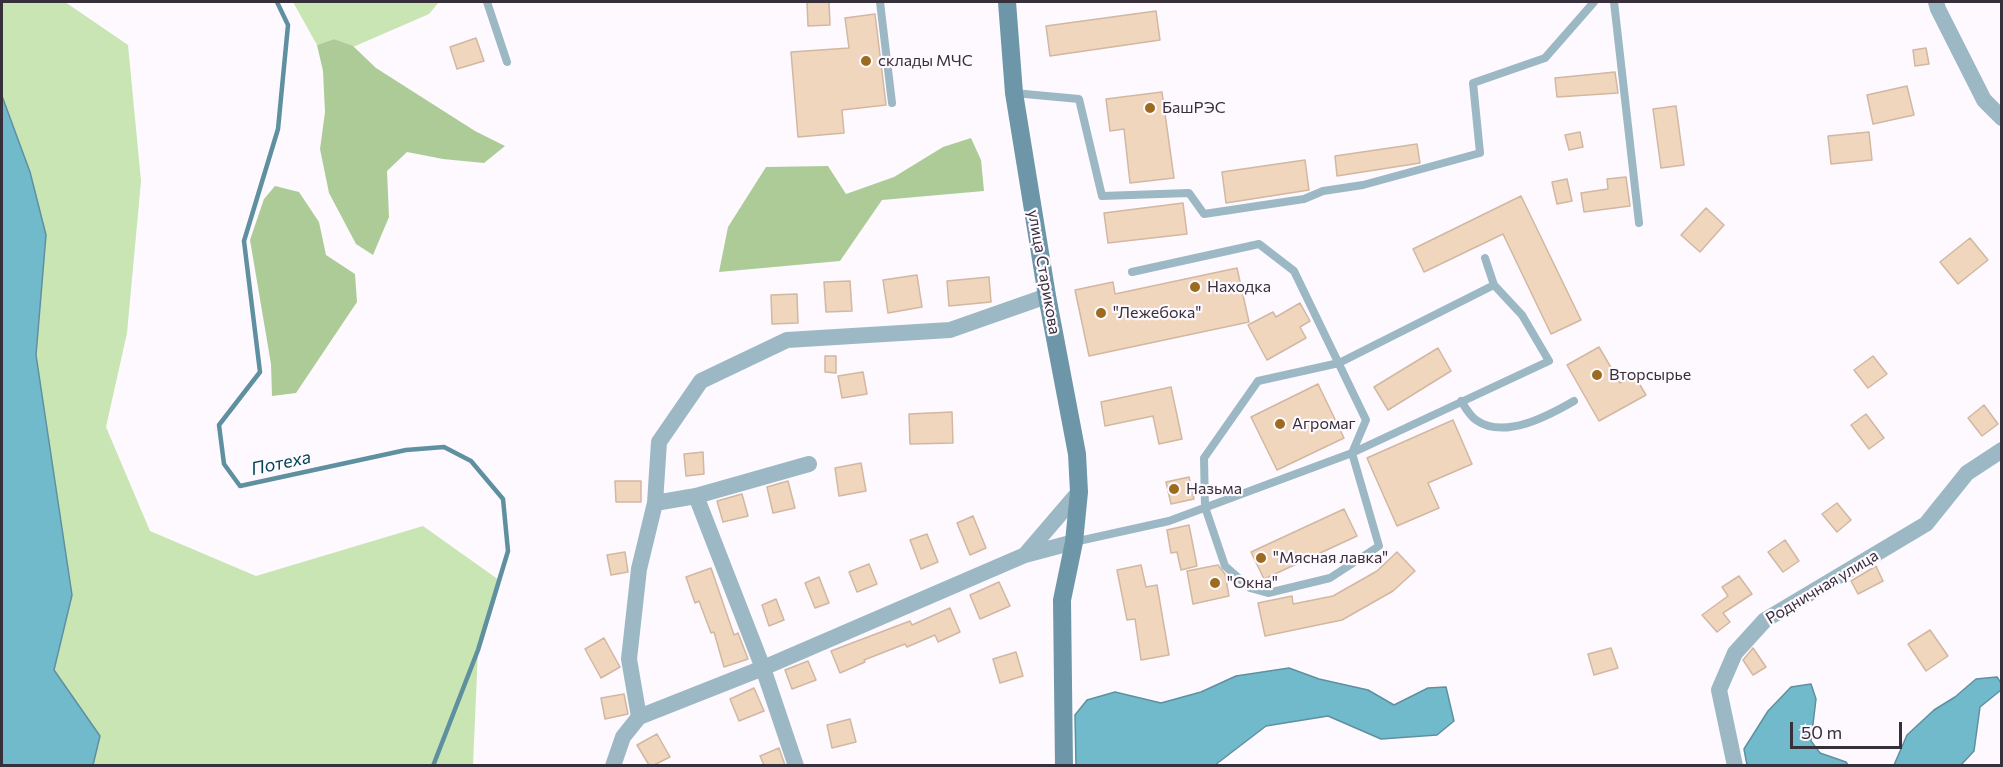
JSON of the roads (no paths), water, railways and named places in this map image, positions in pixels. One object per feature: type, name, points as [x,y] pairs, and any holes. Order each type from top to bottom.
[{"type":"street","name":"улица Старикова","points":[[1007,2],[1014,93],[1047,296],[1077,454],[1080,492],[1074,542],[1062,600],[1064,765]]},
{"type":"street","points":[[1936,2],[1984,100],[2001,118]]},
{"type":"street","points":[[639,717],[628,660],[639,569],[655,503],[659,442],[701,381],[787,340],[950,330],[1047,296]]},
{"type":"street","name":"Родничная улица","points":[[1735,765],[1719,690],[1735,653],[1765,620],[1926,524],[1968,473],[2001,450]]},
{"type":"street","points":[[655,503],[696,496],[809,464]]},
{"type":"street","points":[[1025,555],[1080,492]]},
{"type":"street","points":[[696,496],[764,668],[796,765]]},
{"type":"street","points":[[613,765],[623,737],[639,717],[764,668],[1025,555],[1074,542]]},
{"type":"lane","points":[[487,2],[507,62]]},
{"type":"lane","points":[[880,2],[892,104]]},
{"type":"lane","points":[[1014,93],[1079,99],[1102,196],[1189,193],[1204,214],[1304,199],[1323,191],[1363,185],[1480,153],[1473,83],[1545,58],[1594,2]]},
{"type":"lane","points":[[1614,2],[1639,223]]},
{"type":"lane","points":[[1132,272],[1259,244],[1294,271],[1339,363],[1366,420],[1352,453],[1379,546],[1330,578],[1268,593],[1250,588],[1226,566],[1205,507],[1204,458],[1258,381],[1339,363],[1494,285]]},
{"type":"lane","points":[[1074,542],[1169,521],[1352,453],[1549,361],[1522,315],[1494,285],[1485,258]]},
{"type":"lane","points":[[1461,401],[1475,420],[1497,429],[1544,418],[1574,401]]},
{"type":"water","points":[[2,96],[30,172],[46,235],[36,355],[72,595],[54,670],[100,736],[93,765],[2,765]]},
{"type":"water","points":[[1289,668],[1319,679],[1368,690],[1394,705],[1428,688],[1446,687],[1454,721],[1437,735],[1381,739],[1328,716],[1266,726],[1215,765],[1076,765],[1075,715],[1087,700],[1115,692],[1161,703],[1201,692],[1236,676]]},
{"type":"water","points":[[1997,677],[2001,683],[2001,690],[1980,707],[1974,751],[1961,765],[1894,765],[1907,735],[1934,710],[1955,697],[1976,679]]},
{"type":"water","points":[[1811,684],[1816,699],[1811,741],[1820,753],[1846,762],[1848,765],[1747,765],[1744,749],[1768,711],[1791,687]]},
{"type":"waterway","name":"Потеха","points":[[277,2],[288,25],[278,129],[244,241],[260,372],[219,425],[224,464],[240,486],[406,450],[444,447],[471,461],[503,499],[508,551],[478,650],[433,766]]},
{"type":"place","name":"склады МЧС","points":[[866,61]]},
{"type":"place","name":"БашРЭС","points":[[1150,108]]},
{"type":"place","name":"Находка","points":[[1195,287]]},
{"type":"place","name":"\"Лежебока\"","points":[[1101,313]]},
{"type":"place","name":"Вторсырье","points":[[1597,375]]},
{"type":"place","name":"Агромаг","points":[[1280,424]]},
{"type":"place","name":"Назьма","points":[[1174,489]]},
{"type":"place","name":"\"Мясная лавка\"","points":[[1261,558]]},
{"type":"place","name":"\"Окна\"","points":[[1215,583]]}]
